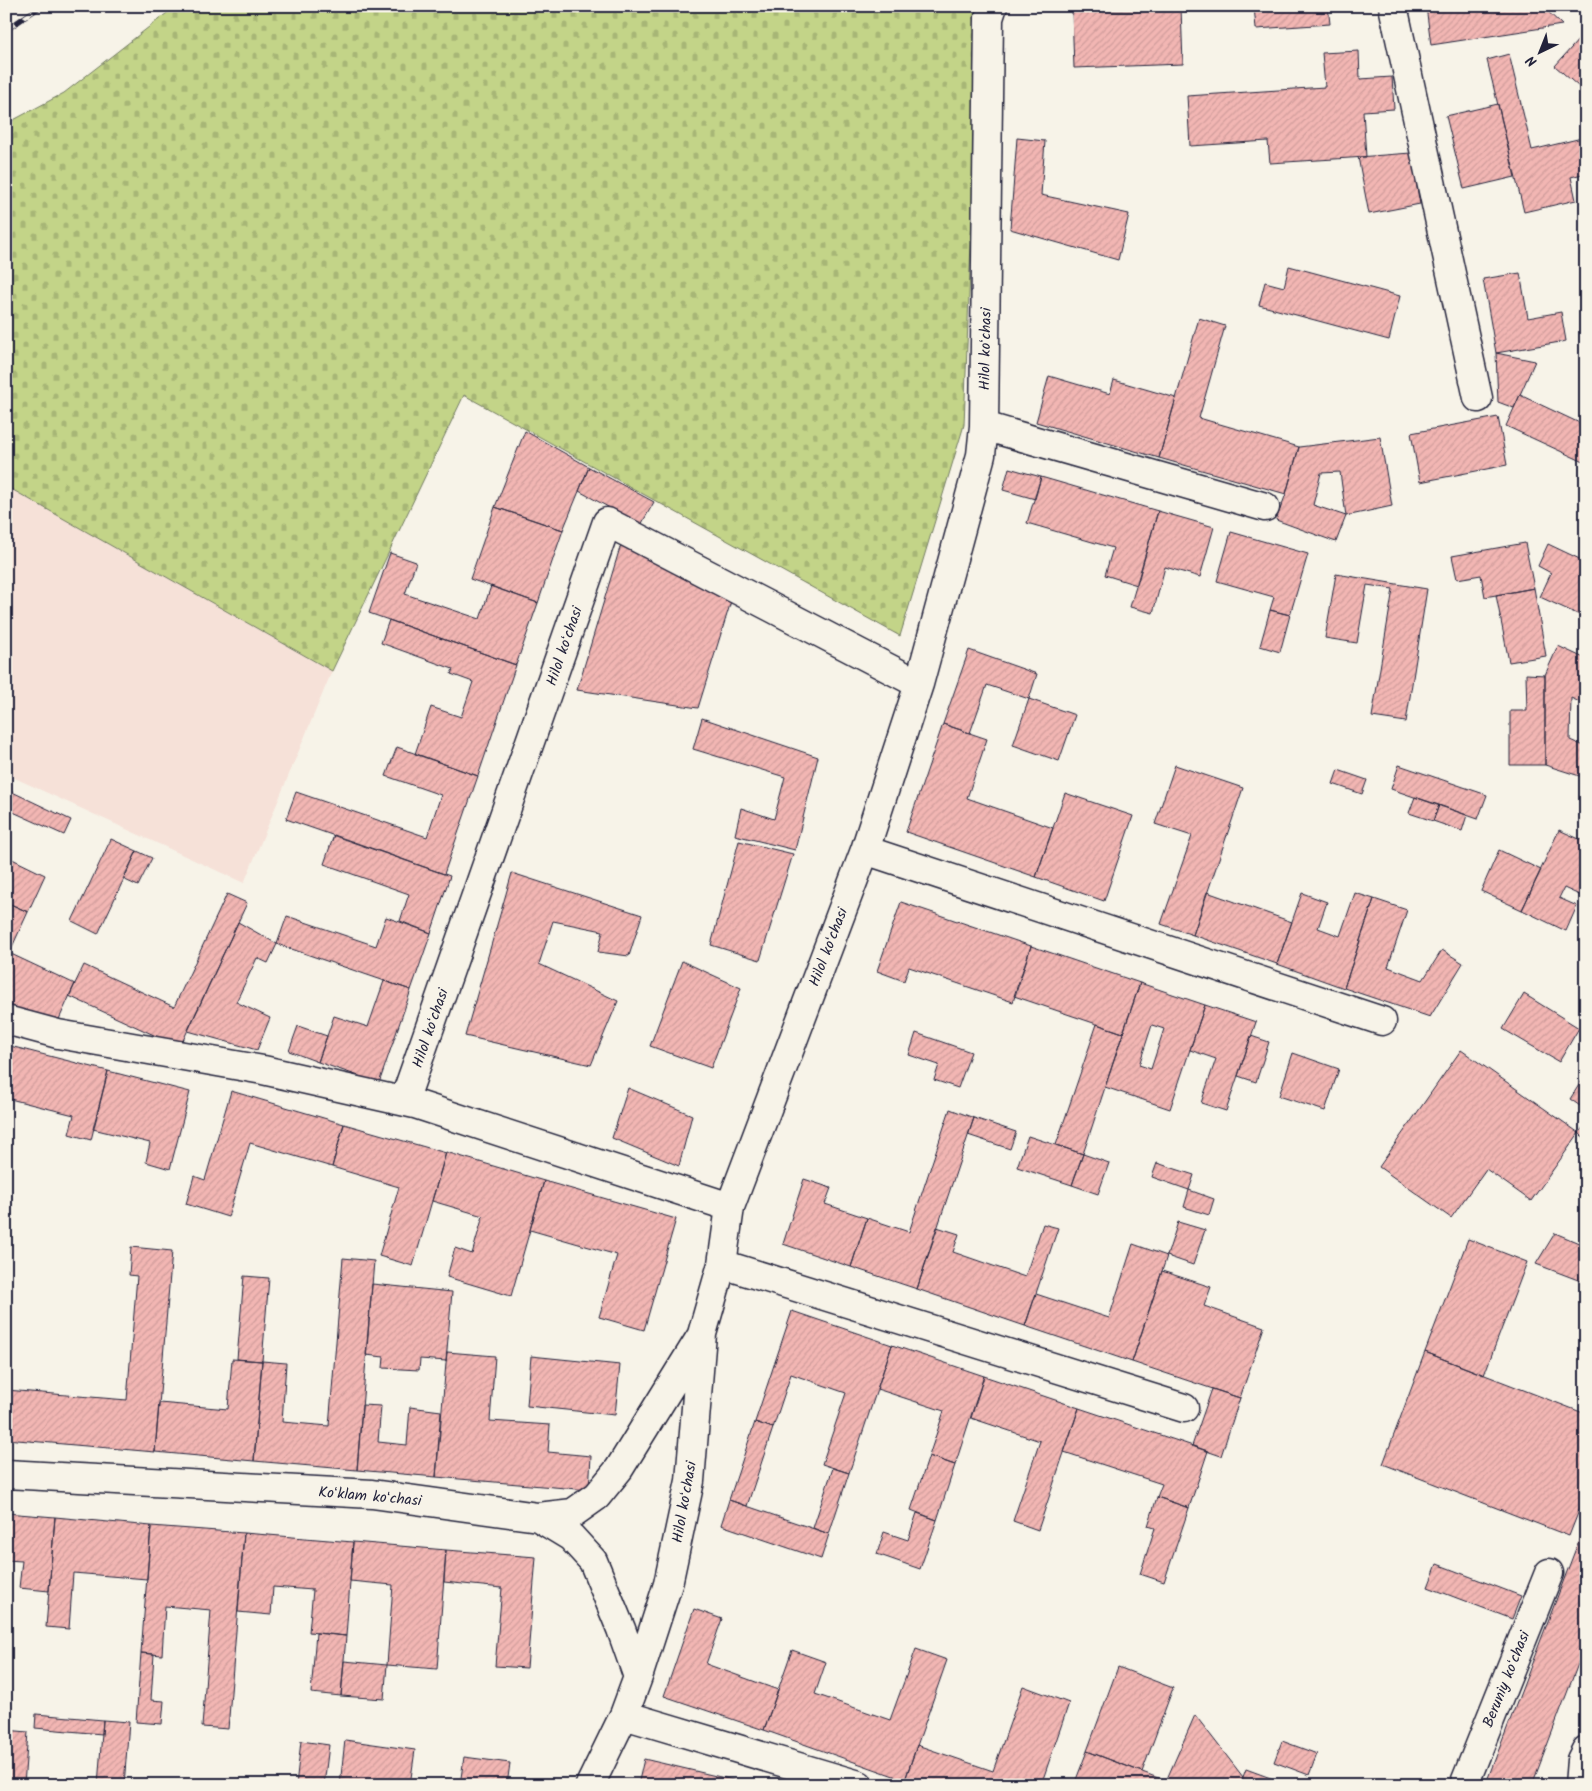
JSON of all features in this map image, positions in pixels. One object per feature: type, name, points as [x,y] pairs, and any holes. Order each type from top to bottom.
[{"type":"street","name":"Hilol koʻchasi","points":[[590,1785],[624,1715],[668,1584],[690,1481],[702,1334],[722,1264],[730,1207],[865,850],[919,684],[981,455],[984,426],[989,18],[993,6]]},
{"type":"street","points":[[1393,6],[1478,398]]},
{"type":"street","points":[[984,426],[1265,508]]},
{"type":"street","name":"Hilol koʻchasi","points":[[404,1101],[607,522],[919,684]]},
{"type":"street","points":[[865,850],[1382,1021]]},
{"type":"street","points":[[6,1020],[58,1034],[263,1070],[404,1101],[730,1207]]},
{"type":"street","points":[[722,1264],[1184,1408]]},
{"type":"street","points":[[538,1517],[573,1512],[597,1496],[619,1469],[702,1334]]},
{"type":"street","name":"Koʻklam koʻchasi","points":[[6,1474],[372,1494],[538,1517],[571,1537],[593,1561],[621,1629],[638,1677]]},
{"type":"street","name":"Beruniy koʻchasi","points":[[1464,1785],[1549,1573]]},
{"type":"street","points":[[624,1715],[859,1785]]},
{"type":"street","points":[[1579,1785],[1581,1760],[1586,1750]]},
{"type":"shaded area","points":[[6,486],[332,671],[244,883],[6,774]]},
{"type":"green space","points":[[176,6],[980,6],[964,425],[900,636],[464,395],[332,671],[6,486],[6,124],[64,93]]},
{"type":"building","points":[[1254,6],[1328,6],[1330,24],[1256,29]]},
{"type":"building","points":[[1426,6],[1542,6],[1562,25],[1431,45]]},
{"type":"building","points":[[1181,8],[1183,64],[1074,68],[1072,11]]},
{"type":"building","points":[[1580,38],[1586,44],[1586,93],[1555,66]]},
{"type":"building","points":[[1359,51],[1360,79],[1392,77],[1394,109],[1363,111],[1366,157],[1270,163],[1268,141],[1190,146],[1187,96],[1325,87],[1322,53]]},
{"type":"building","points":[[1509,54],[1532,150],[1586,137],[1586,173],[1571,177],[1576,200],[1524,212],[1487,60]]},
{"type":"building","points":[[1498,104],[1515,177],[1464,189],[1446,116]]},
{"type":"building","points":[[1017,138],[1045,141],[1041,195],[1129,214],[1118,260],[1010,229]]},
{"type":"building","points":[[1411,153],[1420,204],[1369,214],[1358,157]]},
{"type":"building","points":[[1289,266],[1400,296],[1389,340],[1259,305],[1265,282],[1284,287]]},
{"type":"building","points":[[1520,273],[1528,318],[1561,312],[1566,341],[1496,353],[1483,279]]},
{"type":"building","points":[[1199,318],[1225,326],[1199,418],[1299,447],[1286,494],[1159,458]]},
{"type":"building","points":[[1496,353],[1535,361],[1514,408],[1498,402]]},
{"type":"building","points":[[1049,376],[1110,394],[1114,380],[1176,398],[1159,458],[1036,422]]},
{"type":"building","points":[[1520,395],[1586,426],[1586,463],[1506,426]]},
{"type":"building","points":[[1498,417],[1507,465],[1420,482],[1411,433]]},
{"type":"building","points":[[525,431],[589,467],[563,530],[495,507]]},
{"type":"building","points":[[1380,437],[1392,506],[1346,516],[1336,542],[1276,520],[1286,494],[1299,447]],"holes":[[[1340,472],[1346,516],[1313,505],[1321,473]]]},
{"type":"building","points":[[589,467],[654,502],[641,525],[579,491]]},
{"type":"building","points":[[1009,468],[1041,477],[1035,499],[1003,490]]},
{"type":"building","points":[[1041,477],[1158,511],[1137,585],[1105,575],[1113,548],[1027,523]]},
{"type":"building","points":[[495,507],[563,530],[538,603],[470,579]]},
{"type":"building","points":[[1158,511],[1214,527],[1200,577],[1165,567],[1153,613],[1130,607]]},
{"type":"building","points":[[1231,532],[1308,554],[1290,615],[1270,610],[1274,597],[1217,581]]},
{"type":"building","points":[[622,541],[732,598],[698,708],[577,690]]},
{"type":"building","points":[[1525,543],[1534,588],[1485,597],[1481,575],[1457,579],[1452,556]]},
{"type":"building","points":[[1548,544],[1586,562],[1586,613],[1584,617],[1540,597],[1551,573],[1538,566]]},
{"type":"building","points":[[390,553],[416,562],[405,594],[480,619],[491,586],[538,603],[516,665],[369,613]]},
{"type":"building","points":[[1336,574],[1427,589],[1406,722],[1372,717],[1393,589],[1367,585],[1357,643],[1325,638]]},
{"type":"building","points":[[1534,588],[1546,656],[1509,662],[1496,595]]},
{"type":"building","points":[[1270,610],[1290,615],[1280,652],[1260,646]]},
{"type":"building","points":[[389,620],[516,665],[478,776],[415,754],[431,707],[461,717],[473,682],[451,674],[453,669],[381,643]]},
{"type":"building","points":[[1558,646],[1586,659],[1586,705],[1571,698],[1570,740],[1586,747],[1586,778],[1545,765],[1545,675]]},
{"type":"building","points":[[969,650],[1037,674],[1029,699],[987,685],[970,733],[943,724]]},
{"type":"building","points":[[1526,674],[1545,675],[1545,765],[1510,765],[1510,711],[1527,711]]},
{"type":"building","points":[[1029,699],[1075,715],[1059,761],[1013,745]]},
{"type":"building","points":[[702,718],[818,757],[795,850],[735,835],[741,808],[774,819],[785,777],[693,749]]},
{"type":"building","points":[[943,724],[987,739],[967,798],[1053,828],[1036,877],[906,832]]},
{"type":"building","points":[[397,747],[478,776],[444,874],[286,819],[296,792],[427,837],[441,795],[386,776]]},
{"type":"building","points":[[1175,765],[1243,788],[1193,935],[1161,924],[1192,836],[1155,824]]},
{"type":"building","points":[[1399,765],[1487,795],[1478,819],[1391,789]]},
{"type":"building","points":[[1338,770],[1367,780],[1362,794],[1333,784]]},
{"type":"building","points":[[6,789],[71,820],[64,835],[11,811],[6,821]]},
{"type":"building","points":[[1065,793],[1133,816],[1104,901],[1036,877]]},
{"type":"building","points":[[1415,797],[1439,805],[1433,821],[1409,813]]},
{"type":"building","points":[[1439,805],[1467,815],[1462,831],[1433,821]]},
{"type":"building","points":[[1559,830],[1586,842],[1586,898],[1564,888],[1559,898],[1577,906],[1566,931],[1522,910]]},
{"type":"building","points":[[334,835],[450,876],[431,933],[400,921],[409,894],[324,864]]},
{"type":"building","points":[[111,839],[137,851],[98,934],[72,921]]},
{"type":"building","points":[[739,841],[793,854],[760,960],[711,945]]},
{"type":"building","points":[[1499,850],[1541,870],[1522,910],[1481,891]]},
{"type":"building","points":[[137,851],[152,858],[138,886],[123,879]]},
{"type":"building","points":[[6,856],[45,875],[28,912],[6,902]]},
{"type":"building","points":[[512,873],[642,915],[629,956],[598,952],[603,931],[553,921],[539,964],[618,1001],[591,1065],[465,1036]]},
{"type":"building","points":[[1207,892],[1292,922],[1277,964],[1193,935]]},
{"type":"building","points":[[1302,893],[1327,902],[1318,928],[1340,936],[1355,893],[1374,899],[1344,988],[1277,964]]},
{"type":"building","points":[[227,894],[247,903],[180,1047],[69,996],[84,965],[174,1007]]},
{"type":"building","points":[[1374,899],[1407,910],[1388,967],[1423,980],[1442,950],[1463,963],[1430,1017],[1344,988]]},
{"type":"building","points":[[6,902],[28,912],[12,947],[6,945]]},
{"type":"building","points":[[901,902],[1031,946],[1013,1002],[909,967],[904,981],[877,971]]},
{"type":"building","points":[[287,916],[376,946],[386,917],[431,933],[411,990],[277,944]]},
{"type":"building","points":[[238,922],[277,944],[268,963],[257,958],[236,1002],[270,1018],[257,1050],[188,1031]]},
{"type":"building","points":[[1031,946],[1140,983],[1123,1033],[1014,996]]},
{"type":"building","points":[[9,953],[75,984],[56,1026],[6,1003],[6,959]]},
{"type":"building","points":[[682,961],[741,988],[711,1068],[650,1046]]},
{"type":"building","points":[[384,981],[411,990],[379,1083],[318,1062],[334,1016],[368,1027]]},
{"type":"building","points":[[1140,983],[1205,1005],[1170,1109],[1105,1087]],"holes":[[[1152,1025],[1164,1029],[1151,1069],[1139,1065]]]},
{"type":"building","points":[[1524,994],[1579,1028],[1559,1062],[1503,1029]]},
{"type":"building","points":[[1205,1005],[1256,1022],[1226,1111],[1201,1103],[1216,1059],[1190,1050]]},
{"type":"building","points":[[1586,1017],[1586,1032],[1579,1028]]},
{"type":"building","points":[[1097,1024],[1123,1033],[1083,1154],[1056,1145]]},
{"type":"building","points":[[298,1026],[327,1036],[318,1062],[289,1051]]},
{"type":"building","points":[[916,1033],[971,1052],[958,1088],[934,1080],[939,1065],[909,1055]]},
{"type":"building","points":[[1251,1036],[1269,1042],[1256,1082],[1238,1076]]},
{"type":"building","points":[[6,1045],[108,1071],[91,1140],[69,1134],[74,1115],[6,1098]]},
{"type":"building","points":[[1461,1050],[1579,1133],[1531,1201],[1486,1169],[1451,1218],[1379,1167]]},
{"type":"building","points":[[1293,1053],[1339,1069],[1325,1111],[1279,1096]]},
{"type":"building","points":[[108,1071],[190,1092],[170,1169],[146,1162],[150,1143],[93,1129]]},
{"type":"building","points":[[1586,1074],[1586,1110],[1570,1099]]},
{"type":"building","points":[[628,1088],[692,1115],[679,1166],[612,1138]]},
{"type":"building","points":[[231,1091],[344,1124],[332,1167],[250,1143],[228,1217],[186,1204],[194,1176],[205,1180]]},
{"type":"building","points":[[950,1109],[974,1118],[917,1289],[851,1267],[867,1218],[909,1232]]},
{"type":"building","points":[[974,1118],[1016,1132],[1010,1149],[968,1135]]},
{"type":"building","points":[[1586,1123],[1586,1140],[1579,1133]]},
{"type":"building","points":[[344,1124],[446,1153],[413,1266],[379,1256],[399,1187],[332,1167]]},
{"type":"building","points":[[1028,1136],[1083,1154],[1072,1185],[1017,1167]]},
{"type":"building","points":[[446,1152],[544,1181],[511,1296],[447,1277],[455,1248],[472,1254],[483,1216],[432,1201]]},
{"type":"building","points":[[1083,1154],[1109,1163],[1098,1194],[1072,1185]]},
{"type":"building","points":[[1157,1163],[1194,1175],[1189,1190],[1152,1177]]},
{"type":"building","points":[[804,1179],[831,1188],[825,1204],[867,1218],[851,1267],[783,1244]]},
{"type":"building","points":[[544,1181],[676,1219],[644,1330],[599,1317],[617,1255],[530,1230]]},
{"type":"building","points":[[1189,1190],[1214,1199],[1209,1215],[1184,1207]]},
{"type":"building","points":[[1178,1222],[1205,1230],[1193,1265],[1167,1256]]},
{"type":"building","points":[[1043,1224],[1058,1228],[1025,1326],[917,1289],[937,1227],[959,1234],[953,1252],[1025,1277]]},
{"type":"building","points":[[1555,1233],[1586,1246],[1586,1283],[1536,1264]]},
{"type":"building","points":[[1468,1239],[1527,1262],[1484,1375],[1425,1352]]},
{"type":"building","points":[[1133,1244],[1167,1256],[1132,1362],[1025,1326],[1036,1294],[1109,1318]]},
{"type":"building","points":[[131,1247],[172,1251],[155,1452],[6,1439],[6,1390],[127,1400],[137,1276],[129,1275]]},
{"type":"building","points":[[343,1258],[374,1261],[357,1470],[254,1461],[262,1361],[286,1363],[282,1422],[329,1426]]},
{"type":"building","points":[[1162,1271],[1211,1287],[1204,1306],[1264,1327],[1240,1398],[1132,1362]]},
{"type":"building","points":[[244,1276],[269,1278],[262,1361],[237,1359]]},
{"type":"building","points":[[372,1284],[452,1292],[446,1361],[420,1359],[419,1370],[383,1368],[384,1357],[366,1355]]},
{"type":"building","points":[[792,1311],[892,1345],[849,1473],[822,1464],[846,1393],[791,1374],[773,1428],[755,1422]]},
{"type":"building","points":[[892,1345],[984,1376],[955,1465],[929,1456],[944,1411],[877,1389]]},
{"type":"building","points":[[447,1352],[495,1356],[490,1421],[550,1425],[548,1452],[591,1456],[589,1490],[436,1477]]},
{"type":"building","points":[[1425,1352],[1586,1414],[1586,1493],[1569,1536],[1383,1464]]},
{"type":"building","points":[[531,1356],[620,1365],[615,1415],[527,1406]]},
{"type":"building","points":[[232,1359],[262,1361],[254,1461],[155,1452],[159,1403],[228,1409]]},
{"type":"building","points":[[984,1376],[1079,1408],[1038,1530],[1013,1521],[1040,1441],[971,1418]]},
{"type":"building","points":[[1212,1389],[1240,1398],[1221,1456],[1192,1446]]},
{"type":"building","points":[[362,1405],[381,1406],[378,1442],[407,1445],[410,1407],[441,1411],[436,1477],[357,1470]]},
{"type":"building","points":[[1079,1408],[1208,1451],[1189,1508],[1157,1497],[1162,1484],[1064,1452]]},
{"type":"building","points":[[755,1422],[773,1428],[747,1506],[729,1500]]},
{"type":"building","points":[[929,1456],[955,1465],[937,1520],[911,1510]]},
{"type":"building","points":[[833,1468],[849,1473],[829,1534],[813,1528]]},
{"type":"building","points":[[1157,1497],[1189,1508],[1164,1582],[1140,1574],[1155,1528],[1148,1526]]},
{"type":"building","points":[[729,1500],[829,1534],[821,1559],[721,1525]]},
{"type":"building","points":[[6,1513],[55,1517],[49,1591],[19,1588],[22,1561],[6,1560]]},
{"type":"building","points":[[917,1513],[937,1520],[920,1569],[877,1554],[884,1532],[908,1540]]},
{"type":"building","points":[[55,1517],[151,1526],[147,1579],[73,1573],[69,1629],[46,1627]]},
{"type":"building","points":[[1586,1522],[1586,1643],[1532,1785],[1506,1785],[1488,1778]]},
{"type":"building","points":[[151,1526],[244,1533],[228,1729],[202,1727],[211,1610],[165,1606],[162,1655],[141,1653]]},
{"type":"building","points":[[244,1533],[353,1542],[346,1636],[309,1632],[313,1590],[273,1587],[271,1615],[238,1612]]},
{"type":"building","points":[[353,1542],[446,1550],[437,1669],[387,1665],[393,1585],[350,1581]]},
{"type":"building","points":[[446,1550],[536,1557],[527,1668],[495,1666],[502,1588],[444,1582]]},
{"type":"building","points":[[1437,1564],[1521,1596],[1512,1619],[1428,1587]]},
{"type":"building","points":[[694,1609],[722,1619],[706,1664],[778,1690],[764,1730],[664,1696]]},
{"type":"building","points":[[316,1633],[346,1636],[341,1696],[311,1693]]},
{"type":"building","points":[[916,1649],[947,1660],[905,1780],[764,1730],[792,1650],[826,1662],[815,1694],[890,1720]]},
{"type":"building","points":[[141,1653],[154,1654],[151,1700],[164,1701],[162,1724],[136,1722]]},
{"type":"building","points":[[344,1661],[387,1665],[384,1699],[341,1696]]},
{"type":"building","points":[[1118,1667],[1173,1688],[1142,1772],[1087,1751]]},
{"type":"building","points":[[1023,1686],[1069,1703],[1041,1785],[919,1785],[905,1780],[917,1745],[993,1771]]},
{"type":"building","points":[[36,1714],[103,1720],[102,1734],[35,1728]]},
{"type":"building","points":[[1195,1715],[1243,1777],[1240,1785],[1074,1785],[1087,1751],[1166,1781]]},
{"type":"building","points":[[103,1720],[129,1722],[124,1785],[98,1785]]},
{"type":"building","points":[[6,1730],[28,1732],[24,1785],[6,1785]]},
{"type":"building","points":[[345,1740],[415,1750],[410,1785],[340,1785]]},
{"type":"building","points":[[301,1741],[329,1745],[324,1785],[296,1785]]},
{"type":"building","points":[[1282,1741],[1317,1754],[1309,1775],[1274,1762]]},
{"type":"building","points":[[464,1757],[510,1763],[507,1785],[460,1785]]},
{"type":"building","points":[[644,1759],[750,1784],[638,1785]]},
{"type":"building","points":[[1246,1769],[1276,1780],[1274,1785],[1240,1785]]},
{"type":"railway","points":[[6,30],[41,6]]}]
